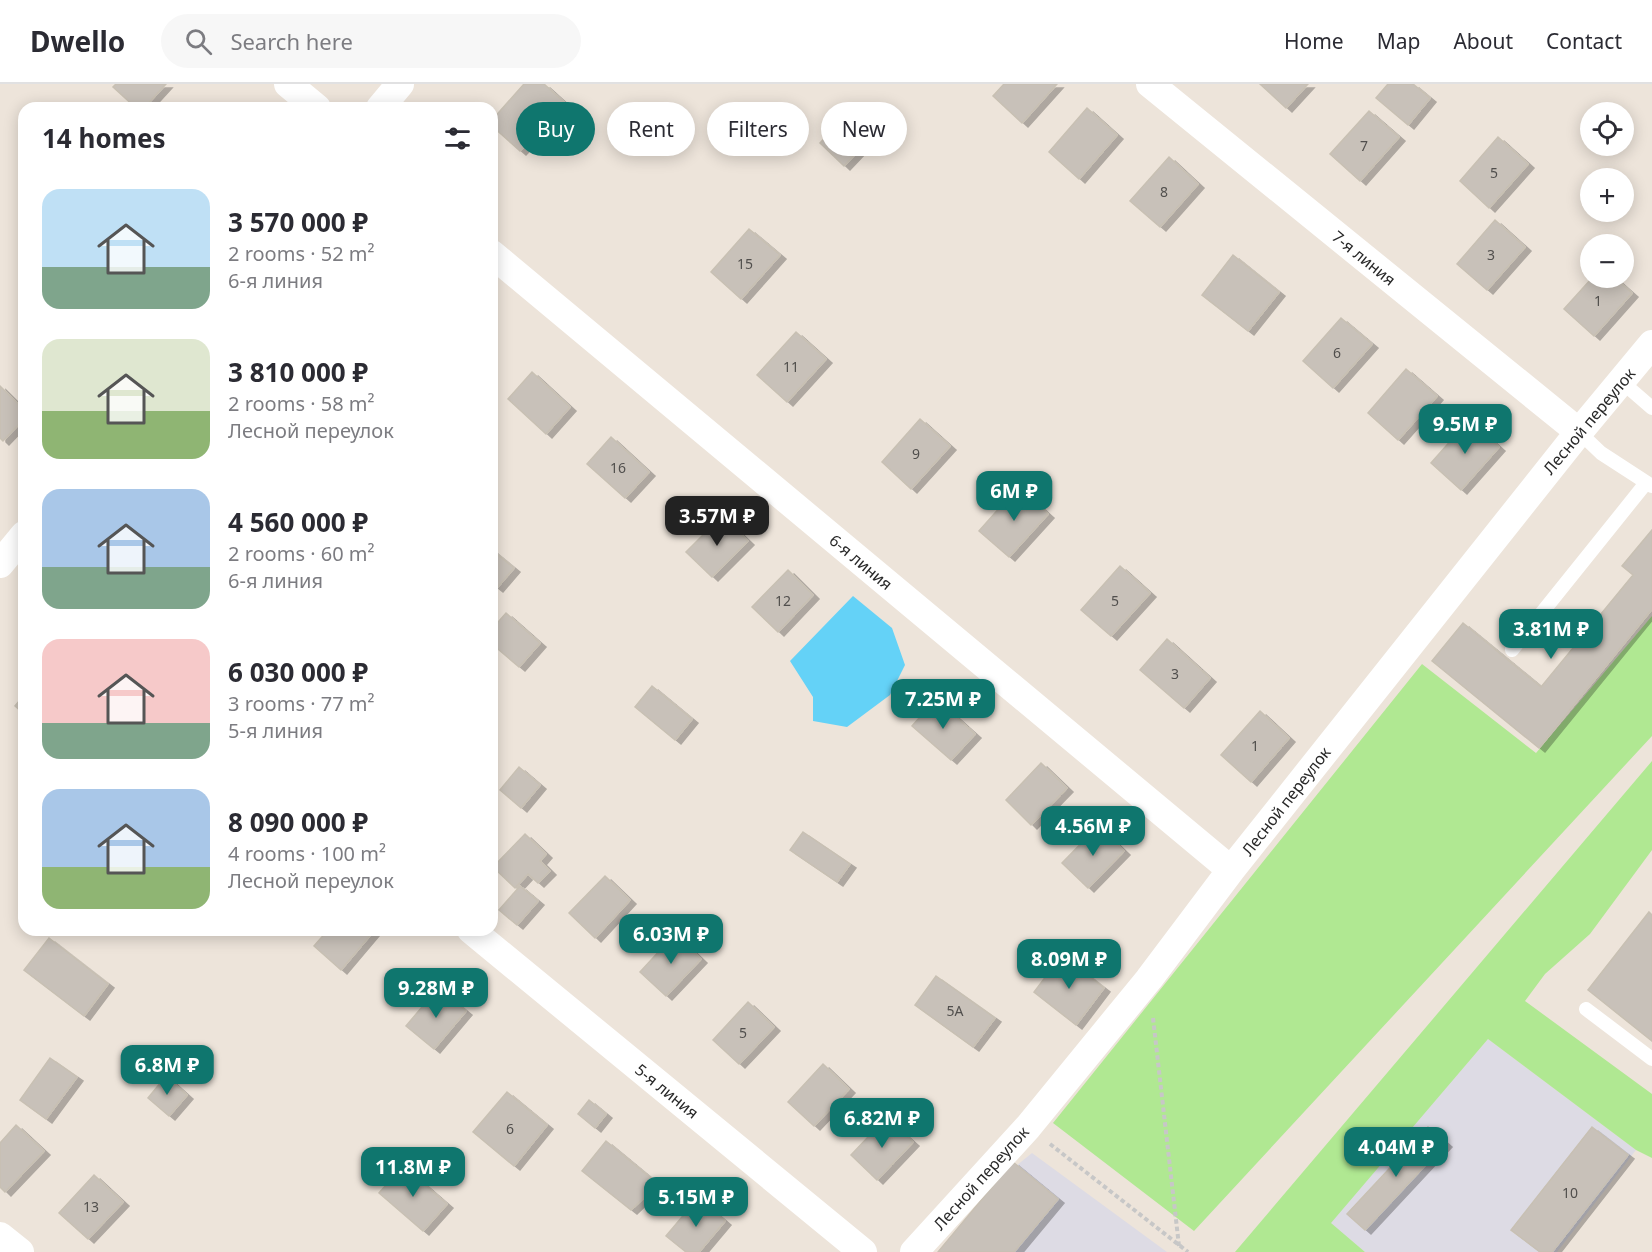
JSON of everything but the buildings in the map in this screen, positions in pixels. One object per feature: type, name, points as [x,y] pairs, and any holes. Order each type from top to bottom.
[{"type":"street","points":[[288,84],[310,102]]},
{"type":"street","points":[[385,102],[400,84]]},
{"type":"street","name":"7-я линия","points":[[1150,84],[1579,432]]},
{"type":"street","name":"6-я линия","points":[[498,259],[1231,870]]},
{"type":"street","name":"Лесной переулок","points":[[914,1252],[1028,1127],[1149,979],[1231,870],[1579,432],[1652,344]]},
{"type":"street","name":"5-я линия","points":[[478,936],[863,1252]]},
{"type":"street","points":[[0,1236],[20,1252]]},
{"type":"lane","points":[[1622,382],[1652,408]]},
{"type":"lane","points":[[1512,650],[1649,484],[1601,453],[1579,432]]},
{"type":"lane","points":[[1586,1009],[1652,1059]]},
{"type":"path","points":[[1149,979],[1179,1246]]},
{"type":"path","points":[[1028,1127],[1188,1252]]},
{"type":"shaded area","points":[[1488,1039],[1636,1150],[1557,1252],[1365,1252],[1330,1223]]},
{"type":"shaded area","points":[[1032,1153],[1167,1252],[942,1252],[1006,1174]]},
{"type":"green space","points":[[1652,616],[1652,736],[1194,1231],[1053,1123],[1422,664],[1536,753]]},
{"type":"green space","points":[[1652,761],[1652,850],[1590,934],[1545,974],[1525,1001],[1652,1094],[1652,1158],[1636,1150],[1488,1039],[1331,1223],[1365,1252],[1235,1252]]},
{"type":"water","points":[[853,596],[892,628],[905,665],[890,695],[847,727],[813,721],[813,697],[790,661]]}]
